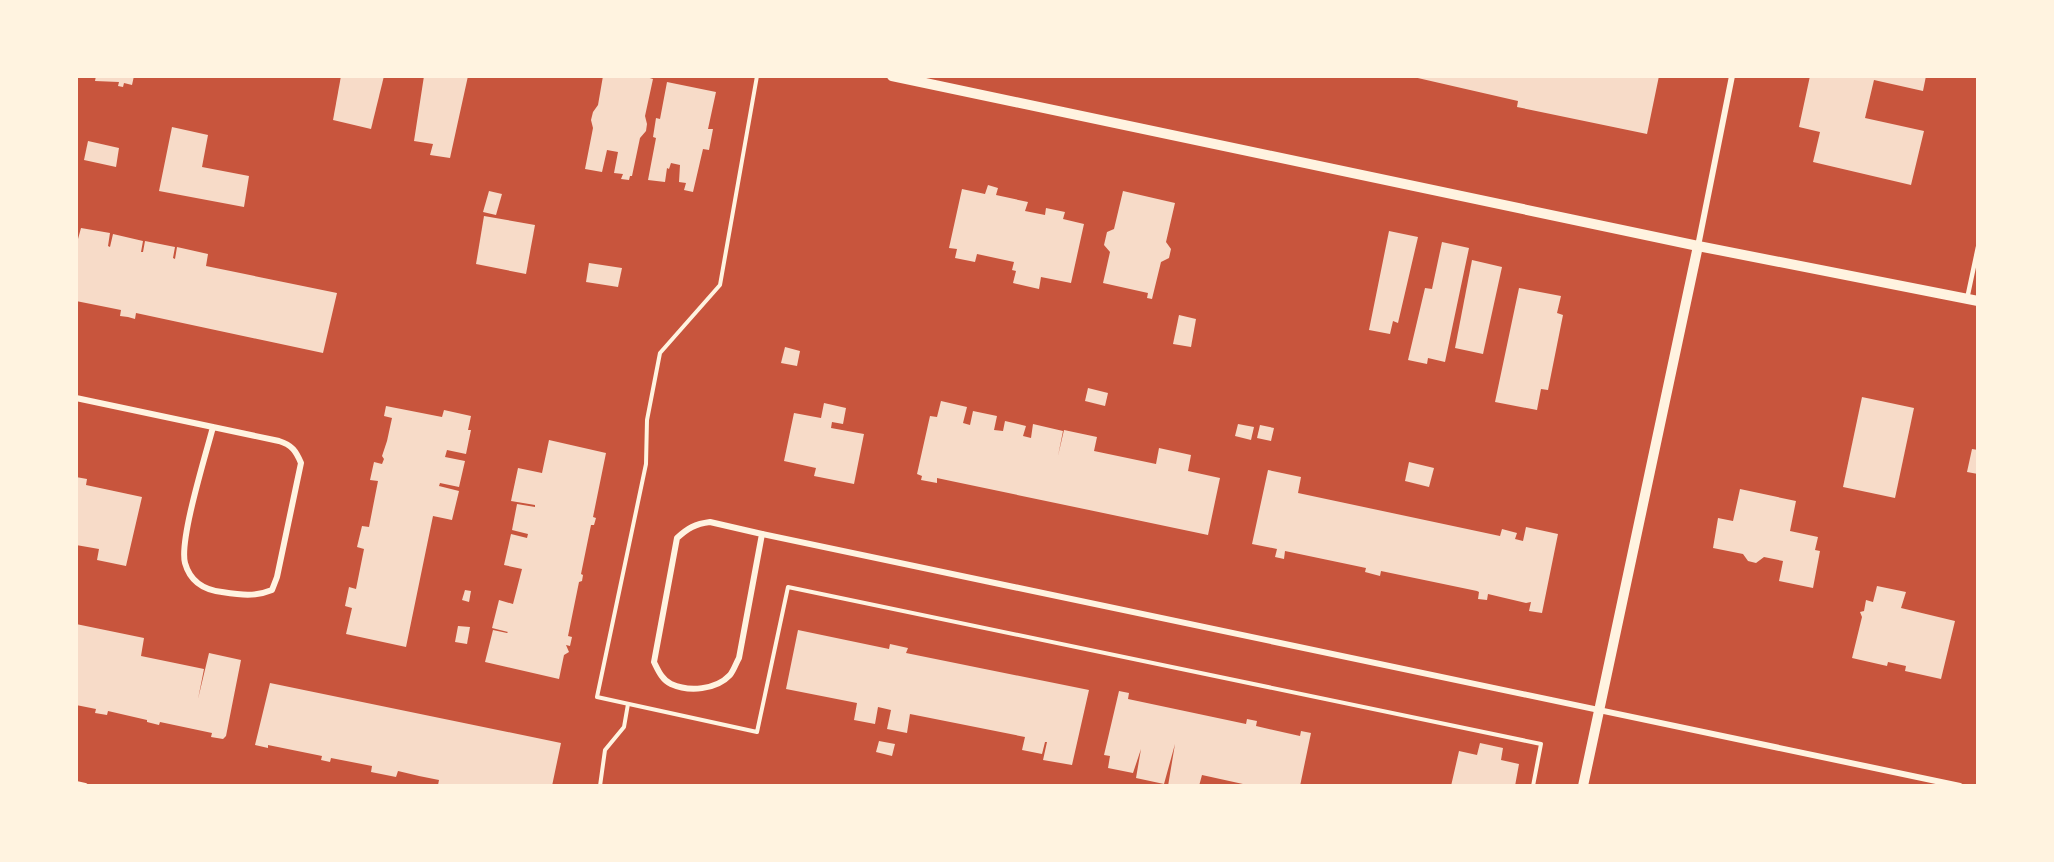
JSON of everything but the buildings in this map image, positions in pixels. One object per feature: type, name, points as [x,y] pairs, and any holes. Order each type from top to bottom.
[{"type":"street","points":[[892,76],[1698,246],[1972,300]]},
{"type":"street","points":[[1583,786],[1732,76]]},
{"type":"street","points":[[76,398],[213,427],[288,444],[296,452],[301,463],[277,577],[272,590],[260,595],[219,592],[202,588],[190,575],[184,562],[185,541],[213,427]]},
{"type":"street","points":[[762,534],[739,658],[730,675],[715,685],[695,690],[670,684],[659,674],[654,662],[677,538],[697,523],[710,522],[1960,786]]},
{"type":"street","points":[[76,784],[85,786]]},
{"type":"lane","points":[[1972,300],[1977,247]]},
{"type":"path","points":[[757,76],[720,285],[660,353],[647,420],[646,464],[597,697],[757,732],[788,587],[1541,744],[1533,786]]},
{"type":"path","points":[[600,786],[605,750],[624,727],[628,704]]}]
